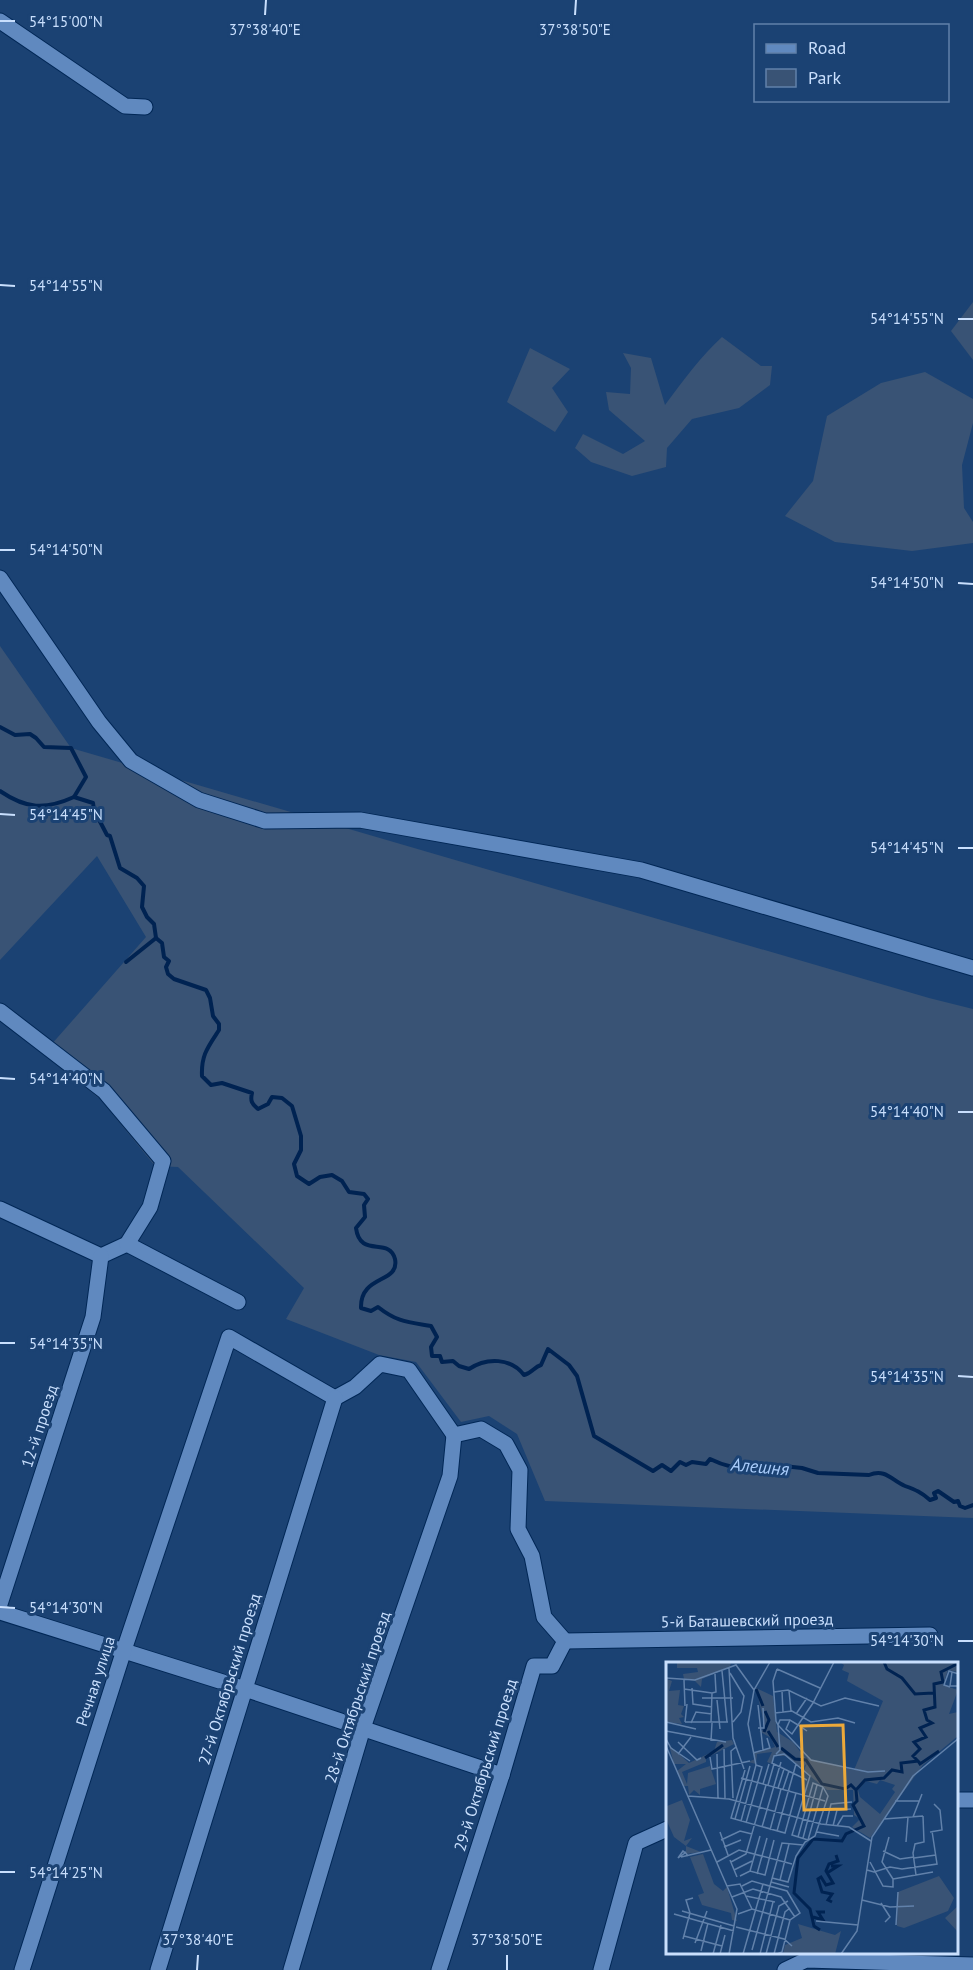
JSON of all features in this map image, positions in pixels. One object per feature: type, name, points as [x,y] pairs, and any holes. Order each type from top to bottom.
[{"type":"street","points":[[0,21],[126,106],[145,107]]},
{"type":"street","points":[[0,578],[99,722],[131,761],[199,800],[265,822],[360,820],[641,870],[973,968]]},
{"type":"street","points":[[0,1011],[104,1091],[163,1161],[150,1207],[127,1244],[101,1256],[0,1209]]},
{"type":"street","points":[[127,1244],[238,1302]]},
{"type":"street","name":"12-й проезд","points":[[0,1604],[93,1317],[101,1256]]},
{"type":"street","name":"Речная улица","points":[[22,1970],[124,1650],[229,1337],[335,1398]]},
{"type":"street","points":[[335,1398],[355,1387],[380,1364],[409,1370],[454,1435],[481,1429],[506,1444],[520,1470],[518,1529],[532,1556],[544,1617],[565,1641]]},
{"type":"street","name":"27-й Октябрьский проезд","points":[[158,1970],[335,1398]]},
{"type":"street","name":"28-й Октябрьский проезд","points":[[291,1970],[363,1728],[450,1476],[454,1435]]},
{"type":"street","points":[[0,1612],[245,1689],[502,1775]]},
{"type":"street","name":"5-й Баташевский проезд","points":[[565,1641],[930,1635]]},
{"type":"street","name":"29-й Октябрьский проезд","points":[[439,1970],[502,1775],[534,1666],[552,1666],[565,1641]]},
{"type":"street","points":[[601,1970],[636,1843],[666,1829]]},
{"type":"street","points":[[785,1970],[806,1960],[973,1965]]},
{"type":"green space","points":[[973,302],[973,360],[951,331]]},
{"type":"green space","points":[[722,337],[761,366],[772,366],[770,385],[739,408],[692,419],[667,448],[666,467],[632,476],[591,462],[575,448],[583,434],[623,454],[645,441],[609,410],[606,392],[630,394],[631,368],[623,353],[651,358],[665,405],[699,361]]},
{"type":"green space","points":[[530,348],[570,369],[552,388],[568,412],[555,432],[507,402]]},
{"type":"green space","points":[[925,372],[973,399],[973,423],[962,465],[964,508],[973,522],[973,543],[912,551],[835,542],[785,516],[813,481],[827,416],[881,383]]},
{"type":"green space","points":[[0,646],[71,748],[973,1009],[973,1518],[545,1501],[517,1434],[489,1416],[461,1422],[416,1362],[379,1355],[286,1319],[304,1288],[178,1167],[155,1166],[100,1099],[43,1054],[146,937],[97,856],[0,960]]},
{"type":"waterway","points":[[0,727],[15,735],[30,734],[44,747],[71,748],[86,777],[74,797]]},
{"type":"waterway","name":"Алешня","points":[[0,791],[18,801],[36,806],[54,804],[74,797],[93,803],[94,810],[107,835],[110,836],[120,868],[137,878],[144,886],[142,907],[154,924],[156,938],[162,943],[164,957],[169,961],[166,967],[168,974],[174,979],[206,990],[210,998],[213,1016],[219,1024],[219,1030],[204,1057],[202,1076],[211,1085],[222,1083],[252,1093],[252,1102],[258,1109],[268,1104],[272,1097],[282,1098],[292,1106],[301,1136],[301,1150],[294,1164],[297,1176],[309,1184],[320,1177],[332,1175],[342,1181],[349,1192],[364,1194],[368,1199],[364,1205],[365,1217],[356,1228],[359,1237],[363,1243],[392,1252],[395,1267],[386,1277],[367,1290],[362,1297],[361,1308],[371,1311],[378,1307],[397,1319],[431,1326],[437,1337],[431,1347],[432,1356],[440,1356],[442,1362],[453,1361],[469,1369],[483,1362],[498,1361],[512,1365],[524,1375],[541,1365],[548,1349],[569,1365],[577,1376],[594,1436],[653,1471],[662,1465],[671,1471],[680,1462],[686,1465],[692,1462],[706,1464],[710,1459],[744,1469],[764,1464],[802,1468],[818,1473],[869,1475],[880,1473],[930,1500],[936,1498],[934,1493],[938,1491],[954,1502],[958,1501],[960,1506],[965,1508],[973,1505]]},
{"type":"waterway","points":[[126,962],[156,938]]}]
